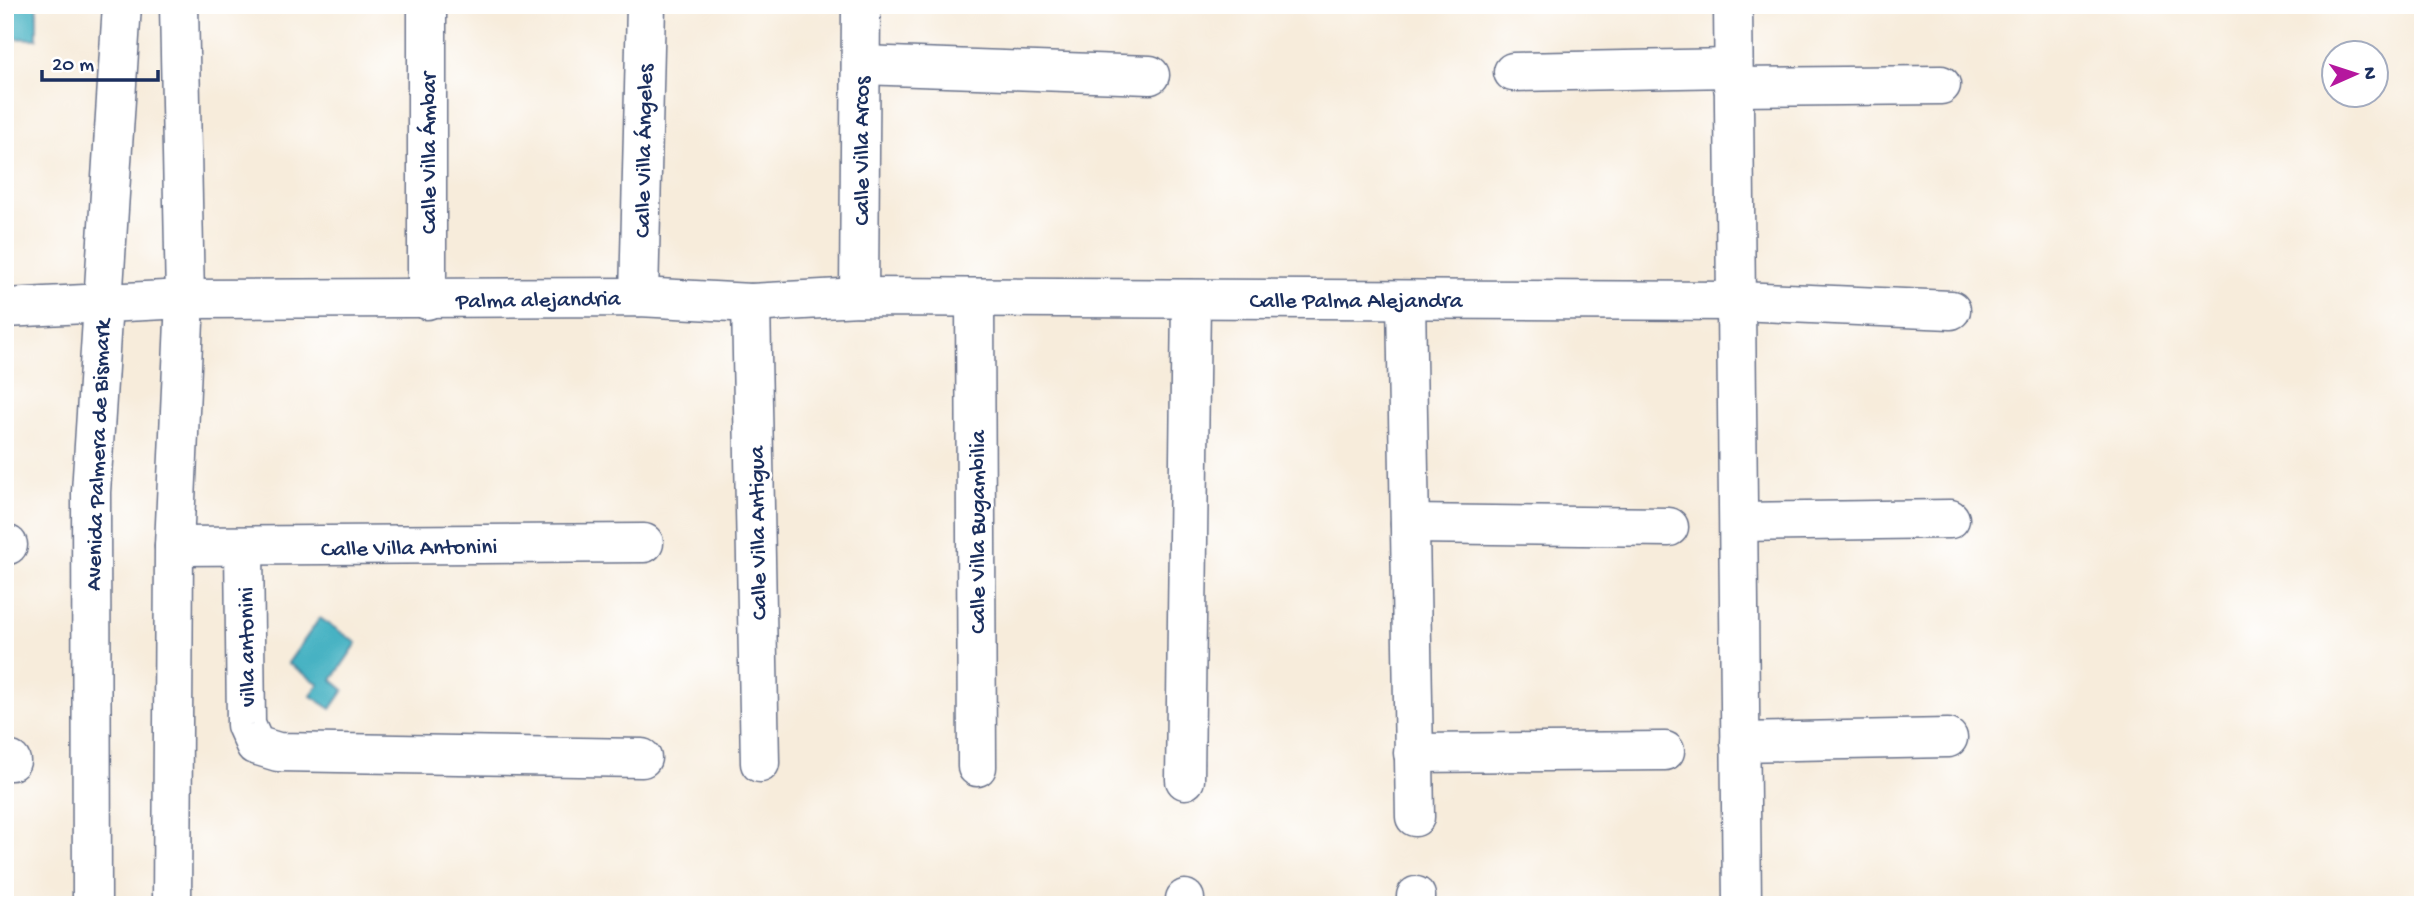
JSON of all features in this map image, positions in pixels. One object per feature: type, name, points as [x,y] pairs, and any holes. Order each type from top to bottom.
[{"type":"street","name":"Avenida Palmera de Bismark","points":[[92,905],[91,492],[122,5]]},
{"type":"street","points":[[172,905],[174,547],[185,299],[179,5]]},
{"type":"street","name":"Calle Villa Ámbar","points":[[427,5],[427,300]]},
{"type":"street","name":"Calle Villa Ángeles","points":[[639,297],[646,5]]},
{"type":"street","name":"Calle Villa Arcos","points":[[859,297],[861,5]]},
{"type":"street","points":[[1733,5],[1742,905]]},
{"type":"street","points":[[861,65],[1150,75]]},
{"type":"street","points":[[1513,72],[1941,85]]},
{"type":"street","name":"Palma alejandria","points":[[101,304],[185,299],[639,297],[751,303],[859,297],[975,298]]},
{"type":"street","name":"Calle Palma Alejandra","points":[[975,298],[1738,301],[1951,310]]},
{"type":"street","name":"Calle Villa Bugambilia","points":[[975,298],[977,767]]},
{"type":"street","points":[[1185,780],[1191,299]]},
{"type":"street","points":[[1406,300],[1415,817]]},
{"type":"street","name":"Calle Villa Antigua","points":[[751,303],[760,763]]},
{"type":"street","points":[[5,308],[101,304]]},
{"type":"street","points":[[1739,522],[1950,519]]},
{"type":"street","points":[[1410,524],[1669,527]]},
{"type":"street","name":"Calle Villa Antonini","points":[[174,547],[644,543]]},
{"type":"street","name":"villa antonini","points":[[244,547],[246,725],[255,745],[278,752],[642,758]]},
{"type":"street","points":[[1740,741],[1948,738]]},
{"type":"street","points":[[1413,753],[1665,751]]},
{"type":"water","points":[[5,5],[37,5],[37,39],[5,38]]},
{"type":"water","points":[[320,618],[357,643],[332,680],[344,690],[331,709],[311,696],[319,684],[288,663]]}]
